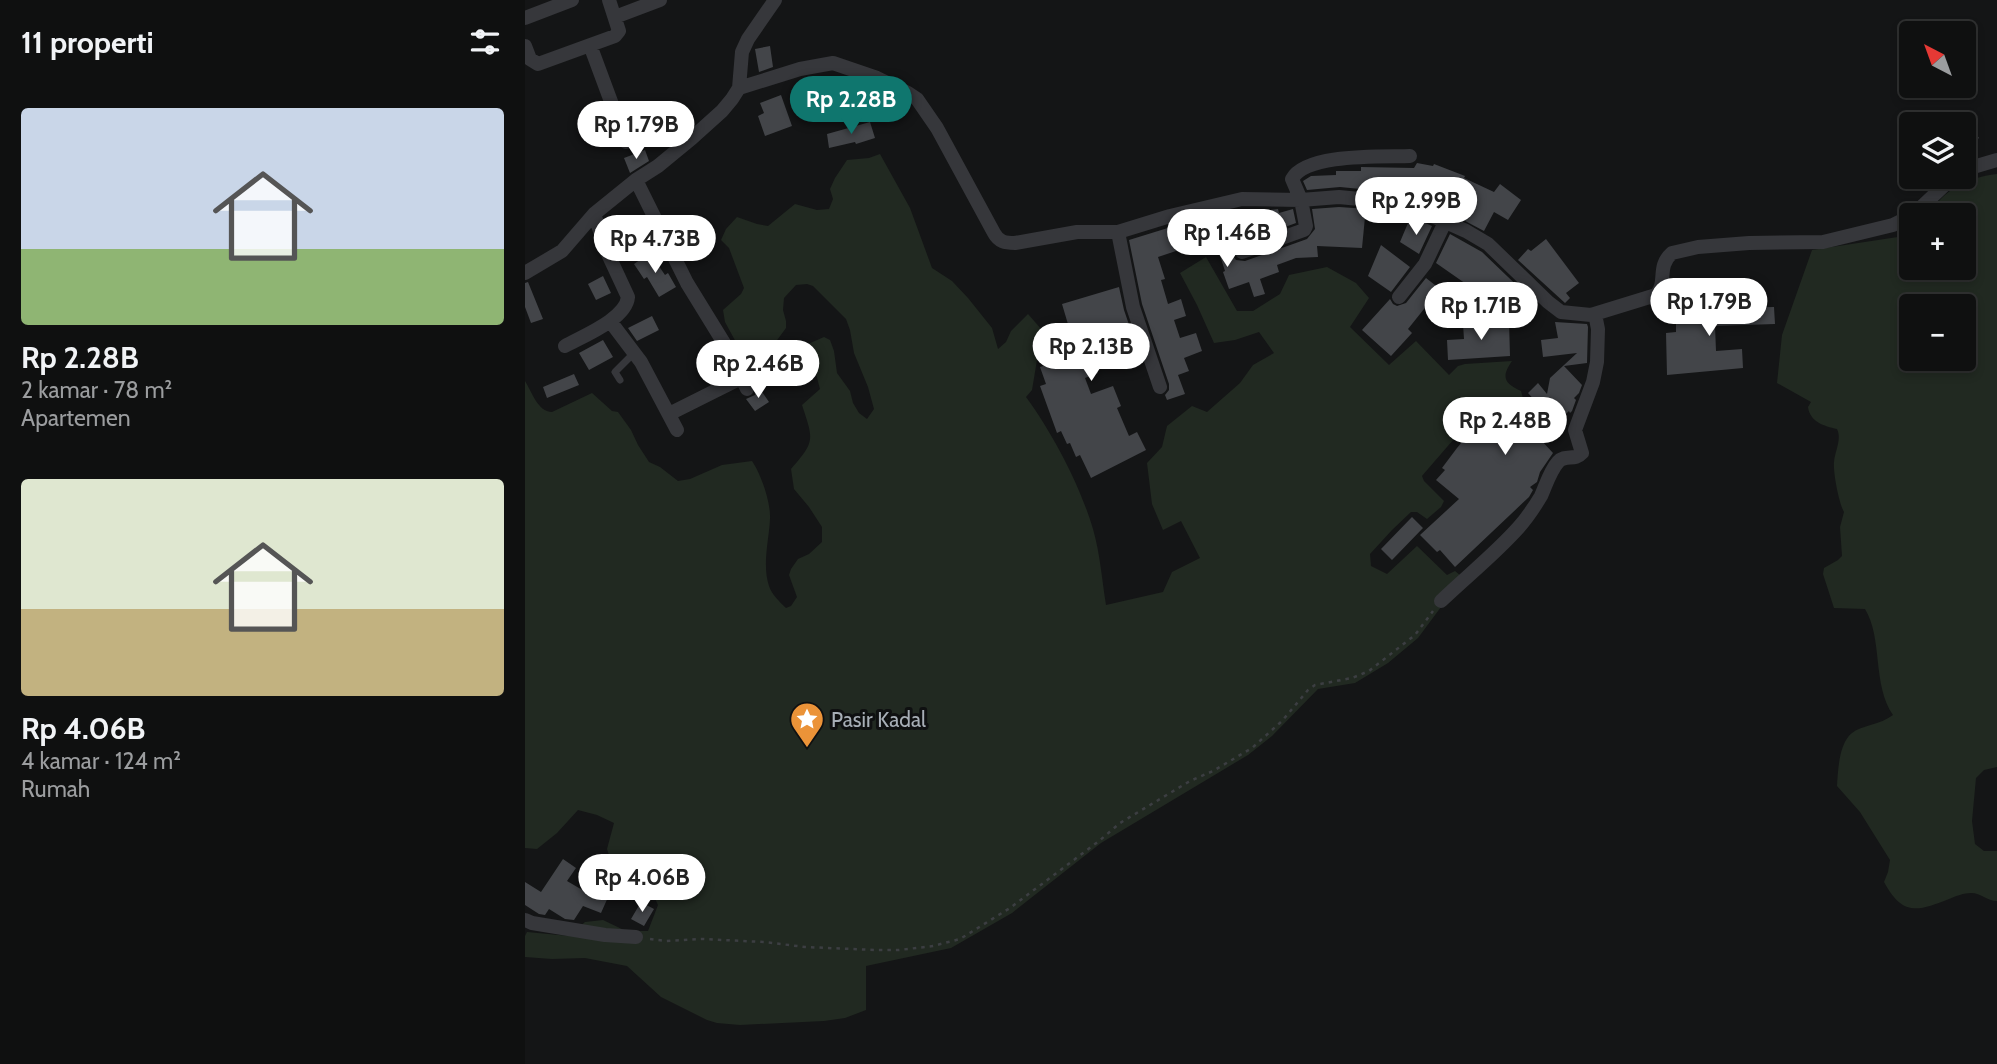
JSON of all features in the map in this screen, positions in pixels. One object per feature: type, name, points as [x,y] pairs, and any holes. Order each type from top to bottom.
[{"type":"street","points":[[525,18],[572,0]]},
{"type":"street","points":[[525,46],[530,59],[538,65],[618,34],[610,0]]},
{"type":"street","points":[[615,16],[660,0]]},
{"type":"street","points":[[525,273],[562,251],[594,214],[658,166],[722,111],[739,88],[743,52],[752,32],[775,0]]},
{"type":"street","points":[[590,45],[626,142]]},
{"type":"street","points":[[739,88],[817,65],[833,64],[877,78],[908,93],[917,99],[937,128],[1000,241],[1016,243],[1077,232],[1118,232],[1242,199],[1301,200],[1339,197],[1380,201],[1417,209],[1488,244],[1555,308],[1572,314],[1595,314],[1656,295],[1661,286],[1662,265],[1672,253],[1698,247],[1749,243],[1823,242],[1899,222]]},
{"type":"street","points":[[1242,252],[1304,230],[1306,226],[1301,200],[1292,179],[1296,173],[1333,159],[1409,156]]},
{"type":"street","points":[[1976,166],[1997,160]]},
{"type":"street","points":[[636,180],[687,283],[727,348],[744,383],[669,414]]},
{"type":"street","points":[[1926,203],[1940,189]]},
{"type":"street","points":[[565,346],[610,321],[624,310],[628,303],[628,297],[608,254],[594,214]]},
{"type":"street","points":[[1399,297],[1425,264],[1445,222]]},
{"type":"street","points":[[1118,232],[1133,307],[1160,387]]},
{"type":"street","points":[[1441,601],[1520,526],[1539,499],[1561,459],[1575,458],[1582,453],[1575,430],[1593,382],[1597,362],[1598,330],[1595,314]]},
{"type":"street","points":[[610,321],[641,362],[677,430]]},
{"type":"street","points":[[525,920],[605,935],[636,937]]},
{"type":"lane","points":[[620,380],[615,372],[633,353]]},
{"type":"path","points":[[636,937],[666,941],[702,939],[875,950],[933,946],[960,939],[1010,908],[1120,822],[1252,748],[1282,721],[1315,685],[1352,678],[1369,671],[1415,635],[1441,601]]},
{"type":"shaded area","points":[[880,154],[910,208],[932,268],[952,281],[968,298],[992,328],[998,349],[1028,314],[1042,330],[1032,390],[1026,397],[1065,460],[1081,495],[1093,529],[1106,605],[1163,592],[1172,572],[1200,558],[1181,521],[1163,530],[1152,504],[1147,463],[1162,447],[1167,426],[1192,406],[1207,412],[1240,383],[1253,365],[1274,353],[1259,332],[1214,343],[1180,273],[1206,257],[1237,311],[1253,311],[1280,294],[1289,275],[1327,267],[1356,283],[1369,298],[1350,327],[1389,365],[1416,341],[1449,375],[1458,366],[1465,364],[1512,361],[1506,371],[1506,379],[1521,391],[1524,402],[1506,402],[1492,406],[1459,433],[1422,476],[1444,501],[1441,507],[1427,519],[1417,512],[1411,512],[1370,554],[1371,566],[1387,574],[1417,546],[1447,575],[1455,571],[1467,581],[1441,607],[1418,638],[1388,663],[1355,683],[1318,689],[1272,736],[1248,755],[1101,843],[1012,913],[951,948],[866,966],[866,1010],[845,1018],[824,1021],[740,1025],[717,1023],[661,997],[627,966],[585,958],[525,957],[527,932],[569,936],[585,922],[603,920],[626,931],[648,931],[658,905],[653,894],[612,864],[607,849],[614,823],[597,815],[578,810],[557,833],[537,849],[525,848],[525,381],[539,405],[552,412],[592,393],[612,411],[618,412],[649,462],[678,481],[690,479],[722,465],[752,461],[762,481],[769,505],[766,561],[769,586],[786,608],[791,606],[797,597],[789,575],[791,569],[798,559],[809,554],[822,542],[822,527],[794,489],[791,469],[805,452],[810,439],[802,405],[820,389],[808,344],[824,337],[830,340],[837,373],[850,391],[859,413],[867,419],[874,409],[854,353],[846,319],[813,286],[796,285],[784,298],[786,328],[772,347],[769,358],[764,361],[744,357],[725,322],[723,310],[744,288],[729,248],[721,240],[726,229],[737,217],[768,226],[795,204],[817,210],[829,209],[833,199],[830,189],[847,160]]},
{"type":"shaded area","points":[[1997,174],[1997,767],[1984,770],[1976,778],[1972,821],[1975,844],[1984,851],[1997,851],[1997,901],[1968,893],[1928,906],[1912,908],[1898,901],[1884,882],[1890,860],[1860,812],[1837,786],[1840,757],[1848,737],[1856,730],[1893,715],[1882,690],[1871,621],[1865,609],[1834,608],[1823,574],[1824,568],[1842,556],[1840,527],[1844,512],[1838,495],[1834,467],[1839,441],[1837,429],[1815,420],[1809,412],[1811,402],[1777,383],[1782,335],[1812,250],[1899,237],[1899,280],[1976,280],[1976,203],[1938,203],[1953,189],[1976,189],[1976,179]]},
{"type":"building","points":[[770,46],[773,67],[759,72],[755,49]]},
{"type":"building","points":[[781,95],[792,126],[765,136],[758,116],[764,113],[760,103]]},
{"type":"building","points":[[870,122],[875,138],[829,148],[827,134]]},
{"type":"building","points":[[645,150],[649,161],[630,173],[624,158]]},
{"type":"building","points":[[1417,163],[1434,164],[1465,176],[1464,178],[1494,192],[1500,184],[1521,200],[1508,220],[1494,212],[1484,231],[1452,214],[1455,207],[1423,195],[1422,200],[1381,191],[1340,187],[1307,190],[1303,181],[1311,176],[1336,175],[1336,171],[1361,171],[1361,167],[1414,168]]},
{"type":"building","points":[[1278,209],[1279,213],[1293,209],[1296,223],[1235,245],[1233,256],[1236,260],[1245,261],[1307,239],[1315,229],[1312,209],[1368,209],[1362,248],[1317,246],[1318,257],[1296,258],[1277,265],[1279,272],[1260,279],[1265,294],[1254,297],[1249,282],[1229,289],[1213,234],[1158,257],[1165,279],[1161,280],[1168,304],[1181,299],[1186,316],[1174,320],[1180,338],[1196,333],[1202,351],[1184,358],[1189,371],[1178,375],[1185,394],[1167,400],[1165,395],[1169,384],[1142,304],[1129,240],[1171,227],[1173,233],[1198,222],[1197,219],[1229,212],[1236,232],[1266,220],[1263,211]]},
{"type":"building","points":[[1423,222],[1432,226],[1419,254],[1400,242],[1408,223],[1421,228]]},
{"type":"building","points":[[1450,234],[1482,252],[1534,302],[1518,319],[1484,287],[1479,293],[1436,263]]},
{"type":"building","points":[[1546,239],[1579,283],[1566,293],[1570,298],[1565,303],[1518,260],[1528,249],[1531,251]]},
{"type":"building","points":[[1381,245],[1410,267],[1391,292],[1368,276]]},
{"type":"building","points":[[650,253],[665,275],[668,273],[676,287],[659,297],[647,277],[644,279],[634,264]]},
{"type":"building","points":[[603,276],[611,293],[596,300],[588,284]]},
{"type":"building","points":[[1426,278],[1440,289],[1408,329],[1412,333],[1391,356],[1362,330],[1390,299],[1397,306],[1406,303]]},
{"type":"building","points":[[528,282],[543,319],[531,323],[525,307],[525,283]]},
{"type":"building","points":[[1119,287],[1140,357],[1121,364],[1112,338],[1088,345],[1098,373],[1085,378],[1091,394],[1113,386],[1121,406],[1117,408],[1129,436],[1137,432],[1146,450],[1091,478],[1080,455],[1076,457],[1061,431],[1057,433],[1040,386],[1046,384],[1040,367],[1062,360],[1054,337],[1070,331],[1062,304]]},
{"type":"building","points":[[1774,307],[1775,324],[1715,326],[1716,351],[1742,349],[1743,368],[1667,375],[1666,333],[1676,332],[1676,309]]},
{"type":"building","points":[[652,316],[659,330],[637,341],[628,328]]},
{"type":"building","points":[[1509,321],[1510,356],[1448,360],[1447,340],[1464,339],[1463,324]]},
{"type":"building","points":[[1555,322],[1587,324],[1588,327],[1587,363],[1564,366],[1582,385],[1574,398],[1576,400],[1572,411],[1540,439],[1553,453],[1540,472],[1537,482],[1530,487],[1533,490],[1529,497],[1455,567],[1440,550],[1437,552],[1420,535],[1459,499],[1436,480],[1470,432],[1473,435],[1498,417],[1508,431],[1538,404],[1528,393],[1538,383],[1547,394],[1550,378],[1577,353],[1543,357],[1541,340],[1558,338]]},
{"type":"building","points":[[603,340],[613,357],[589,370],[579,353]]},
{"type":"building","points":[[574,374],[579,385],[547,398],[543,387]]},
{"type":"building","points":[[758,386],[769,402],[755,411],[746,399],[755,395]]},
{"type":"building","points":[[1412,517],[1423,528],[1392,560],[1381,549]]},
{"type":"building","points":[[563,859],[576,868],[567,881],[591,895],[602,870],[617,877],[601,913],[583,906],[574,920],[565,919],[549,909],[545,915],[539,914],[525,905],[525,882],[541,892]]},
{"type":"building","points":[[641,902],[654,909],[644,926],[631,919]]},
{"type":"place","name":"Pasir Kadal","points":[[807,749]]}]
